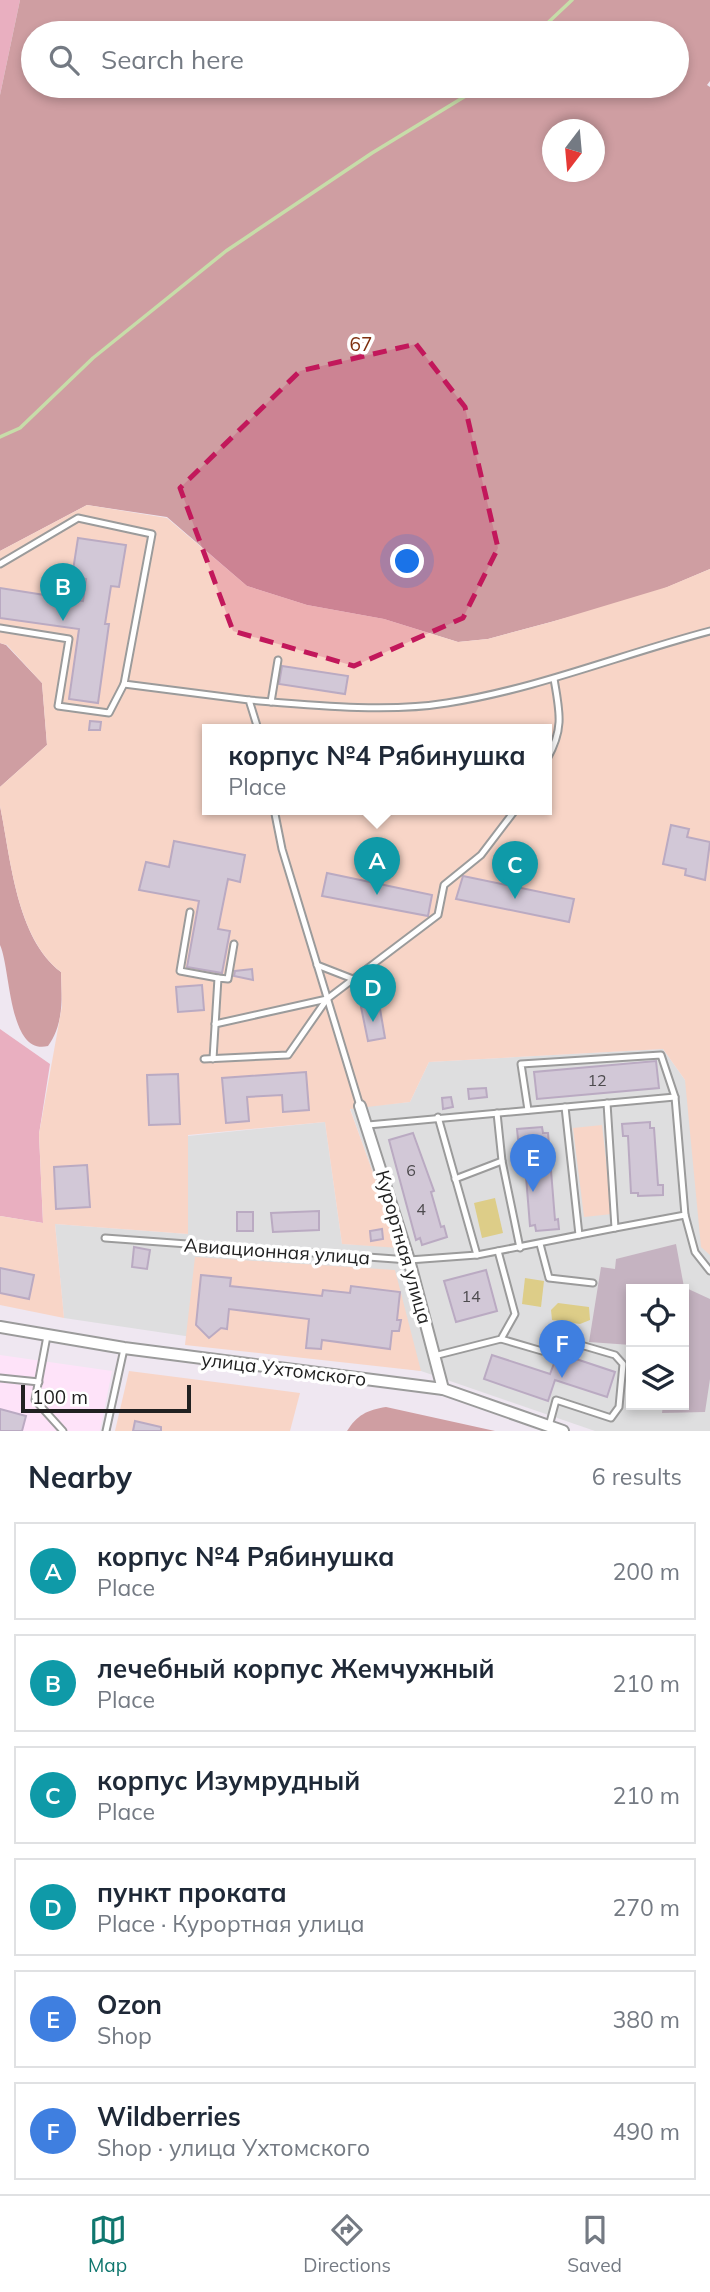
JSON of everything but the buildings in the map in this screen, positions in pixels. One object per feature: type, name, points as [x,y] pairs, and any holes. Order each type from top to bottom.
[{"type":"street","name":"Курортная улица","points":[[360,1106],[409,1260],[443,1389]]},
{"type":"street","name":"улица Ухтомского","points":[[0,1327],[124,1348],[443,1389],[563,1431]]},
{"type":"lane","points":[[0,564],[78,519],[152,534],[124,684],[109,713],[58,706],[69,639],[0,628]]},
{"type":"lane","points":[[124,684],[338,708],[445,704],[554,679],[710,631]]},
{"type":"lane","points":[[271,702],[278,660]]},
{"type":"lane","points":[[552,750],[559,738],[559,703],[554,679]]},
{"type":"lane","points":[[249,700],[256,724]]},
{"type":"lane","points":[[276,815],[360,1106]]},
{"type":"lane","points":[[204,1059],[288,1055],[327,999],[439,915],[444,885],[481,855],[511,815]]},
{"type":"lane","points":[[190,912],[180,971],[228,979],[234,944]]},
{"type":"lane","points":[[317,965],[353,979]]},
{"type":"lane","points":[[212,1059],[218,978]]},
{"type":"lane","points":[[215,1024],[327,999]]},
{"type":"lane","points":[[528,1110],[522,1064],[661,1055],[675,1097],[685,1214],[695,1252],[710,1271]]},
{"type":"lane","points":[[368,1125],[675,1097]]},
{"type":"lane","points":[[607,1103],[615,1228]]},
{"type":"lane","points":[[565,1107],[579,1235]]},
{"type":"lane","points":[[497,1113],[502,1161],[520,1248]]},
{"type":"lane","points":[[438,1117],[477,1255]]},
{"type":"lane","points":[[455,1179],[502,1161]]},
{"type":"lane","name":"Авиационная улица","points":[[105,1238],[409,1260],[477,1255],[520,1248],[685,1214]]},
{"type":"lane","points":[[540,1244],[549,1278],[593,1283]]},
{"type":"lane","points":[[498,1251],[515,1314],[501,1339]]},
{"type":"lane","points":[[47,1336],[35,1400],[63,1431]]},
{"type":"lane","points":[[434,1356],[501,1339],[542,1351],[574,1343],[615,1355],[623,1364],[619,1407],[611,1418],[556,1400],[549,1426]]},
{"type":"lane","points":[[106,1431],[124,1348]]},
{"type":"lane","points":[[0,1378],[39,1382]]},
{"type":"highlighted area","points":[[416,344],[465,407],[498,548],[463,618],[354,666],[233,631],[180,488],[300,371]]},
{"type":"shaded area","points":[[0,0],[20,0],[0,95]]},
{"type":"shaded area","points":[[87,505],[167,518],[247,586],[307,605],[384,619],[458,642],[488,639],[551,622],[667,587],[710,569],[710,1255],[701,1247],[685,1080],[663,1049],[429,1062],[410,1102],[350,1109],[400,1248],[342,1244],[325,1122],[188,1135],[188,1234],[55,1224],[64,1318],[0,1305],[0,1216],[43,1223],[39,1134],[62,1006],[61,972],[46,957],[34,939],[18,896],[0,806],[0,787],[47,745],[42,683],[7,645],[0,643],[0,551]]},
{"type":"shaded area","points":[[0,1029],[50,1064],[39,1134],[43,1223],[0,1216]]},
{"type":"shaded area","points":[[663,1049],[685,1080],[710,1086],[710,1431],[595,1431],[421,1371],[64,1318],[55,1224],[188,1234],[188,1136],[325,1122],[342,1244],[399,1247],[350,1108],[410,1102],[429,1062]]},
{"type":"shaded area","points":[[602,1125],[612,1214],[584,1217],[573,1128]]},
{"type":"shaded area","points":[[495,1198],[503,1233],[482,1238],[474,1203]]},
{"type":"shaded area","points":[[676,1244],[683,1284],[626,1284],[626,1345],[589,1342],[601,1267],[615,1269],[616,1259]]},
{"type":"shaded area","points":[[195,1257],[395,1270],[421,1371],[185,1345]]},
{"type":"shaded area","points":[[525,1278],[544,1281],[541,1307],[522,1304]]},
{"type":"shaded area","points":[[689,1289],[710,1299],[710,1379],[705,1412],[662,1413],[662,1410],[689,1410]]},
{"type":"shaded area","points":[[558,1303],[589,1307],[590,1320],[580,1324],[552,1320],[551,1310]]},
{"type":"shaded area","points":[[0,1355],[112,1371],[100,1431],[0,1431]]},
{"type":"shaded area","points":[[129,1371],[300,1393],[290,1431],[115,1431]]},
{"type":"green space","name":"67","points":[[20,0],[710,0],[710,81],[707,85],[710,87],[710,569],[644,597],[488,639],[458,642],[384,619],[307,605],[247,586],[167,517],[87,505],[0,551],[0,95]]},
{"type":"green space","points":[[0,643],[6,645],[42,683],[47,745],[0,787]]},
{"type":"green space","points":[[0,806],[12,873],[25,919],[46,957],[61,972],[62,1001],[59,1020],[48,1046],[35,1046],[25,1038],[18,1025],[0,945]]},
{"type":"green space","points":[[386,1407],[495,1431],[347,1431],[363,1414]]},
{"type":"waterway","points":[[550,21],[572,0]]},
{"type":"waterway","points":[[0,437],[20,428],[93,358],[226,251],[372,153],[462,98]]},
{"type":"place","name":"лечебный корпус Жемчужный","points":[[63,621]]},
{"type":"place","name":"корпус №4 Рябинушка","points":[[377,895]]},
{"type":"place","name":"корпус Изумрудный","points":[[515,899]]},
{"type":"place","name":"пункт проката","points":[[373,1022]]},
{"type":"place","name":"Ozon","points":[[533,1192]]},
{"type":"place","name":"Wildberries","points":[[562,1378]]}]
